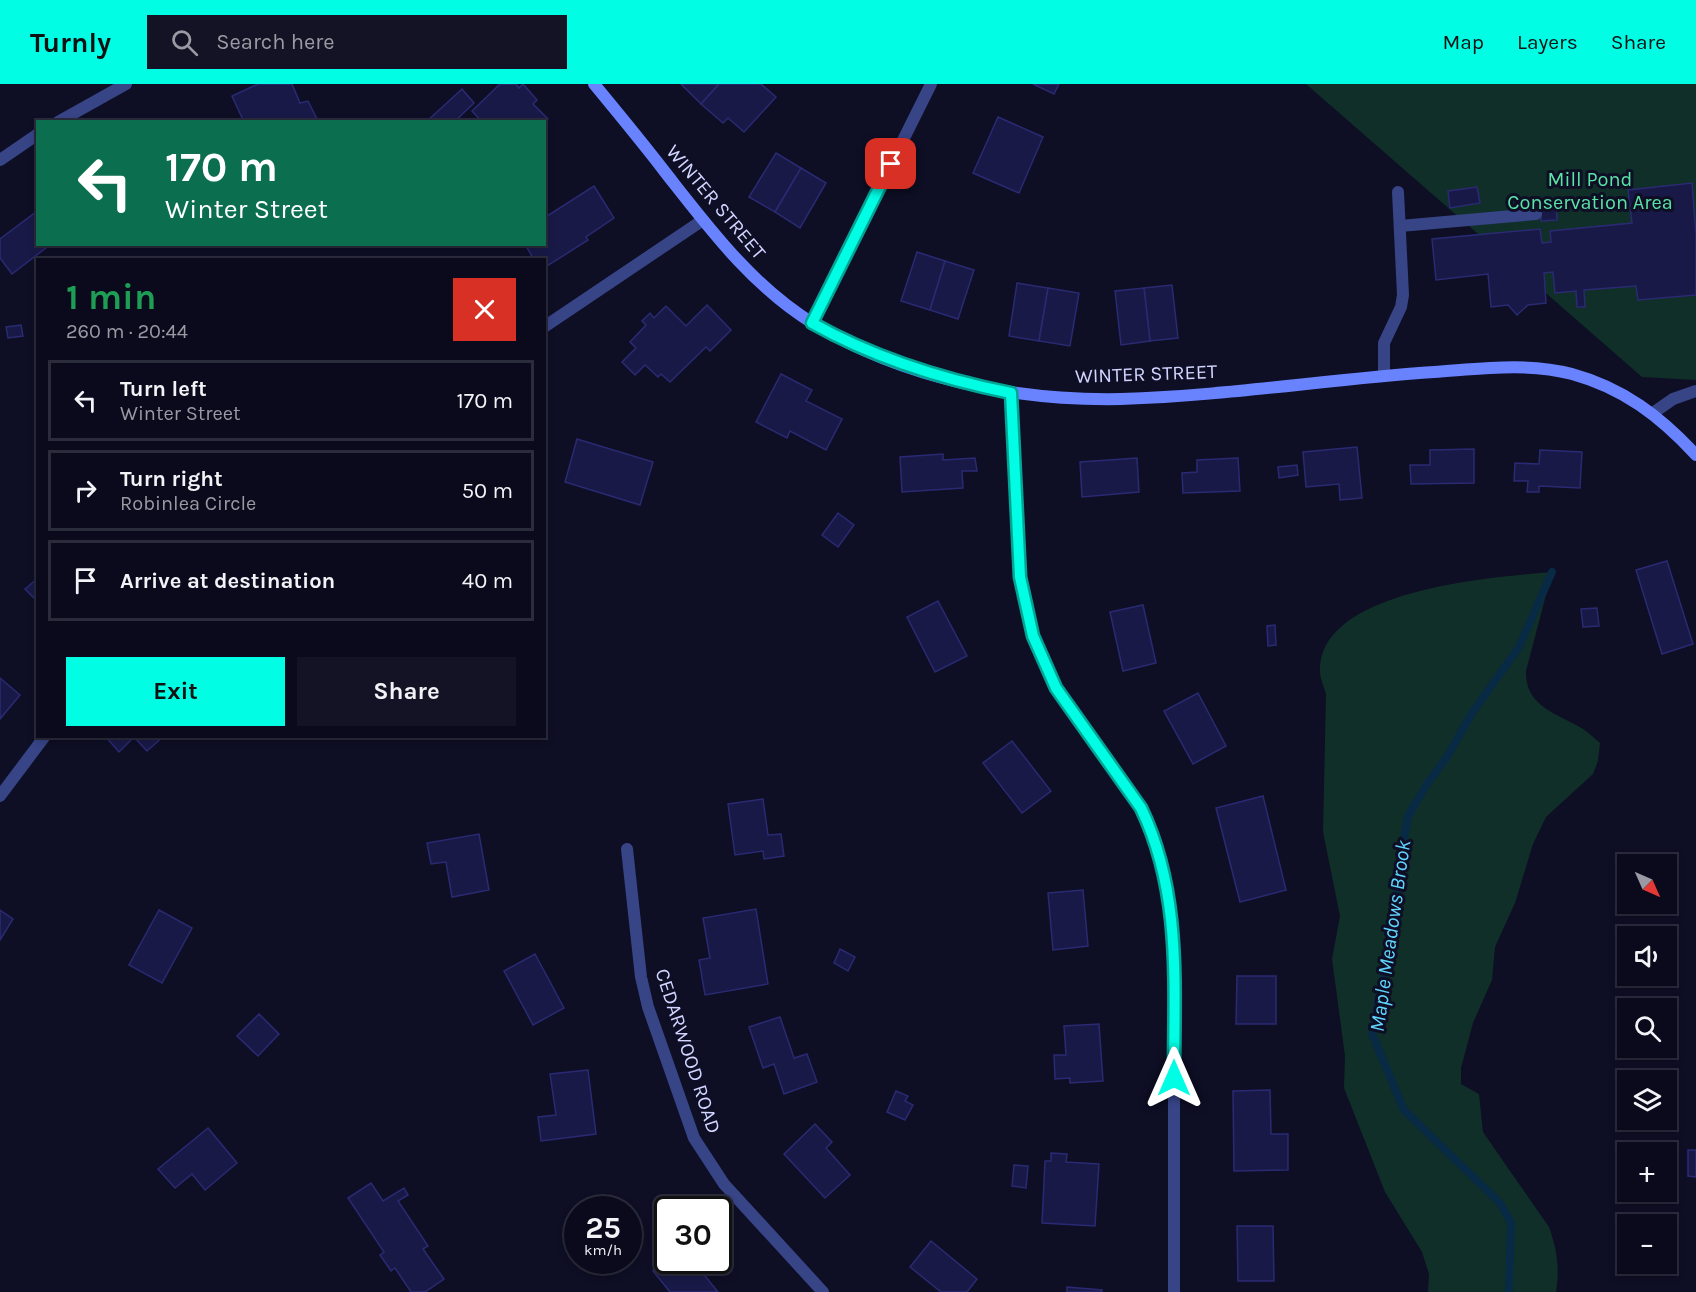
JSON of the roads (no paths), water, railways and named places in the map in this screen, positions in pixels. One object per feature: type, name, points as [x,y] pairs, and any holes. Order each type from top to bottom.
[{"type":"street","points":[[62,120],[126,84]]},
{"type":"street","name":"WINTER STREET","points":[[594,84],[727,250],[759,281],[812,323],[858,347],[897,362],[947,378],[1011,393],[1122,399],[1384,375],[1506,367],[1534,368],[1571,374],[1633,399],[1653,413],[1696,454]]},
{"type":"street","points":[[812,323],[931,84]]},
{"type":"street","points":[[0,160],[36,135]]},
{"type":"street","points":[[1384,375],[1384,343],[1401,307],[1403,295],[1398,192]]},
{"type":"street","points":[[1400,226],[1536,214]]},
{"type":"street","points":[[546,326],[703,220]]},
{"type":"street","points":[[1653,413],[1678,396],[1696,391]]},
{"type":"street","points":[[1011,393],[1020,577],[1033,636],[1056,688],[1141,808],[1151,828],[1167,879],[1173,939],[1174,1292]]},
{"type":"street","points":[[0,796],[44,738]]},
{"type":"street","name":"CEDARWOOD ROAD","points":[[627,849],[641,977],[648,1007],[694,1138],[724,1184],[823,1292]]},
{"type":"waterway","name":"Maple Meadows Brook","points":[[1509,1292],[1511,1223],[1500,1203],[1404,1110],[1372,1034],[1381,985],[1394,941],[1398,911],[1397,878],[1408,816],[1447,757],[1472,713],[1519,647],[1552,572]]},
{"type":"park label","name":"Mill Pond Conservation Area","points":[[1590,190]]}]
